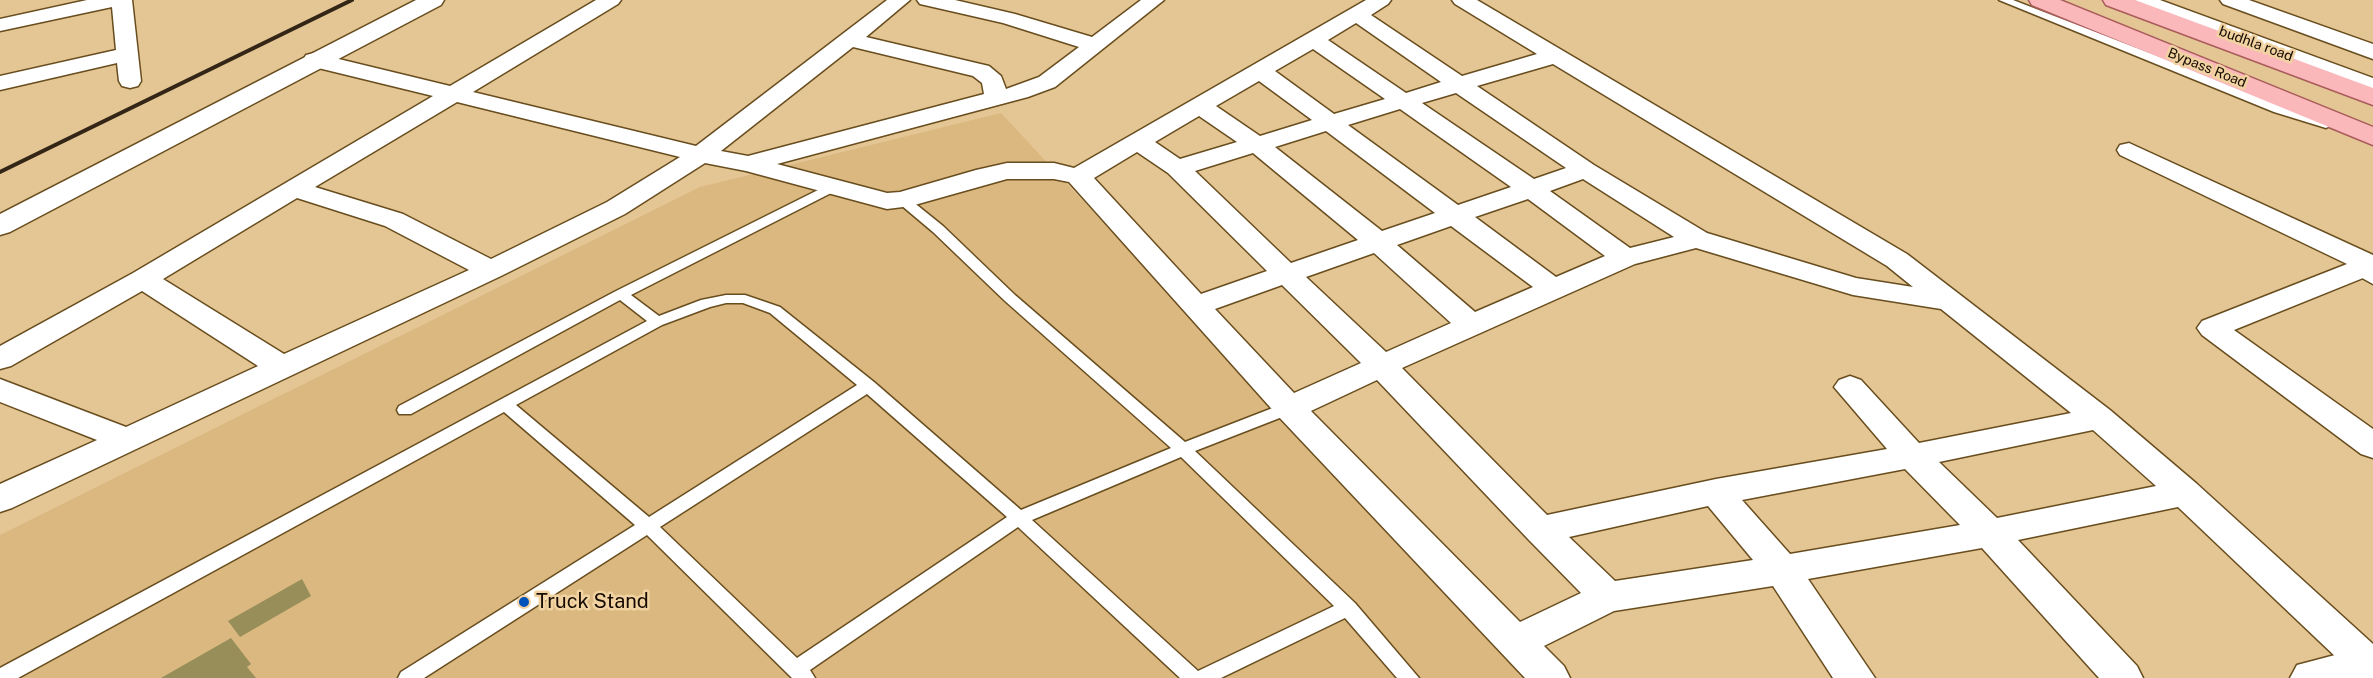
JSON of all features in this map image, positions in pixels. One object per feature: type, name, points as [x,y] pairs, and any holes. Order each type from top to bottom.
[{"type":"main road","name":"Bypass Road","points":[[2040,0],[2373,137]]},
{"type":"main road","points":[[2114,0],[2373,98]]},
{"type":"street","points":[[0,25],[116,0]]},
{"type":"street","points":[[122,0],[130,81]]},
{"type":"street","points":[[0,226],[314,60],[433,0]]},
{"type":"street","points":[[0,359],[143,279],[611,0]]},
{"type":"street","points":[[0,499],[491,270],[616,208],[701,155],[900,0]]},
{"type":"street","points":[[927,0],[1008,18],[1096,45]]},
{"type":"street","points":[[1008,18],[1026,0]]},
{"type":"street","points":[[748,164],[996,98],[1047,82],[1154,0]]},
{"type":"street","points":[[1462,0],[1897,260],[2099,418],[2185,493],[2371,664]]},
{"type":"street","name":"budhla road","points":[[2139,0],[2373,87]]},
{"type":"street","points":[[2230,0],[2373,52]]},
{"type":"street","points":[[1078,176],[1313,39],[1364,6],[1458,85],[1585,170],[1697,239],[1853,286],[1953,302]]},
{"type":"street","points":[[1313,39],[1531,189],[1624,258]]},
{"type":"street","points":[[851,40],[981,71],[993,81],[996,98]]},
{"type":"street","points":[[0,83],[128,54]]},
{"type":"street","points":[[1177,168],[1555,56]]},
{"type":"street","points":[[314,60],[701,155],[748,164],[887,201],[902,200],[985,175],[1007,171],[1054,171],[1078,176],[1289,408],[1550,678]]},
{"type":"street","points":[[1259,70],[1555,290]]},
{"type":"street","points":[[1199,105],[1256,144],[1378,242],[1471,325]]},
{"type":"street","points":[[1137,141],[1177,168],[1383,367],[1539,530],[1608,597]]},
{"type":"street","points":[[2129,150],[2369,270]]},
{"type":"street","points":[[1197,305],[1585,170]]},
{"type":"street","points":[[294,189],[394,220],[491,270]]},
{"type":"street","points":[[1289,408],[1624,258],[1697,239]]},
{"type":"street","points":[[2369,270],[2212,328],[2373,446]]},
{"type":"street","points":[[143,279],[282,368]]},
{"type":"street","points":[[1850,387],[1912,456],[1990,533],[2123,678]]},
{"type":"street","points":[[0,390],[126,439]]},
{"type":"street","points":[[1539,530],[1716,492],[1912,456],[2099,418]]},
{"type":"street","points":[[1716,492],[1782,570],[1855,678]]},
{"type":"street","points":[[1515,642],[1608,597],[1782,570],[1990,533],[2185,493]]},
{"type":"street","points":[[2312,678],[2371,664]]},
{"type":"lane","points":[[2004,0],[2278,109],[2373,137]]},
{"type":"lane","points":[[405,410],[621,294],[834,186]]},
{"type":"lane","points":[[902,200],[938,229],[1011,298],[1183,449],[1348,609],[1409,678]]},
{"type":"lane","points":[[621,294],[657,322]]},
{"type":"lane","points":[[0,678],[657,322],[706,303],[726,299],[745,299],[775,310],[868,386],[1019,518],[1193,678]]},
{"type":"lane","points":[[408,678],[868,386]]},
{"type":"lane","points":[[506,405],[648,526],[800,673],[1019,518],[1183,449],[1289,408]]},
{"type":"lane","points":[[1202,678],[1348,609]]},
{"type":"shaded area","name":"Truck Stand","points":[[1001,113],[1527,678],[0,678],[0,535],[700,187]]},
{"type":"building","points":[[302,579],[311,596],[240,637],[228,621]]},
{"type":"building","points":[[231,638],[251,664],[247,667],[256,678],[161,678]]},
{"type":"railway","points":[[0,172],[352,0]]},
{"type":"place","name":"Truck Stand","points":[[524,602]]}]
